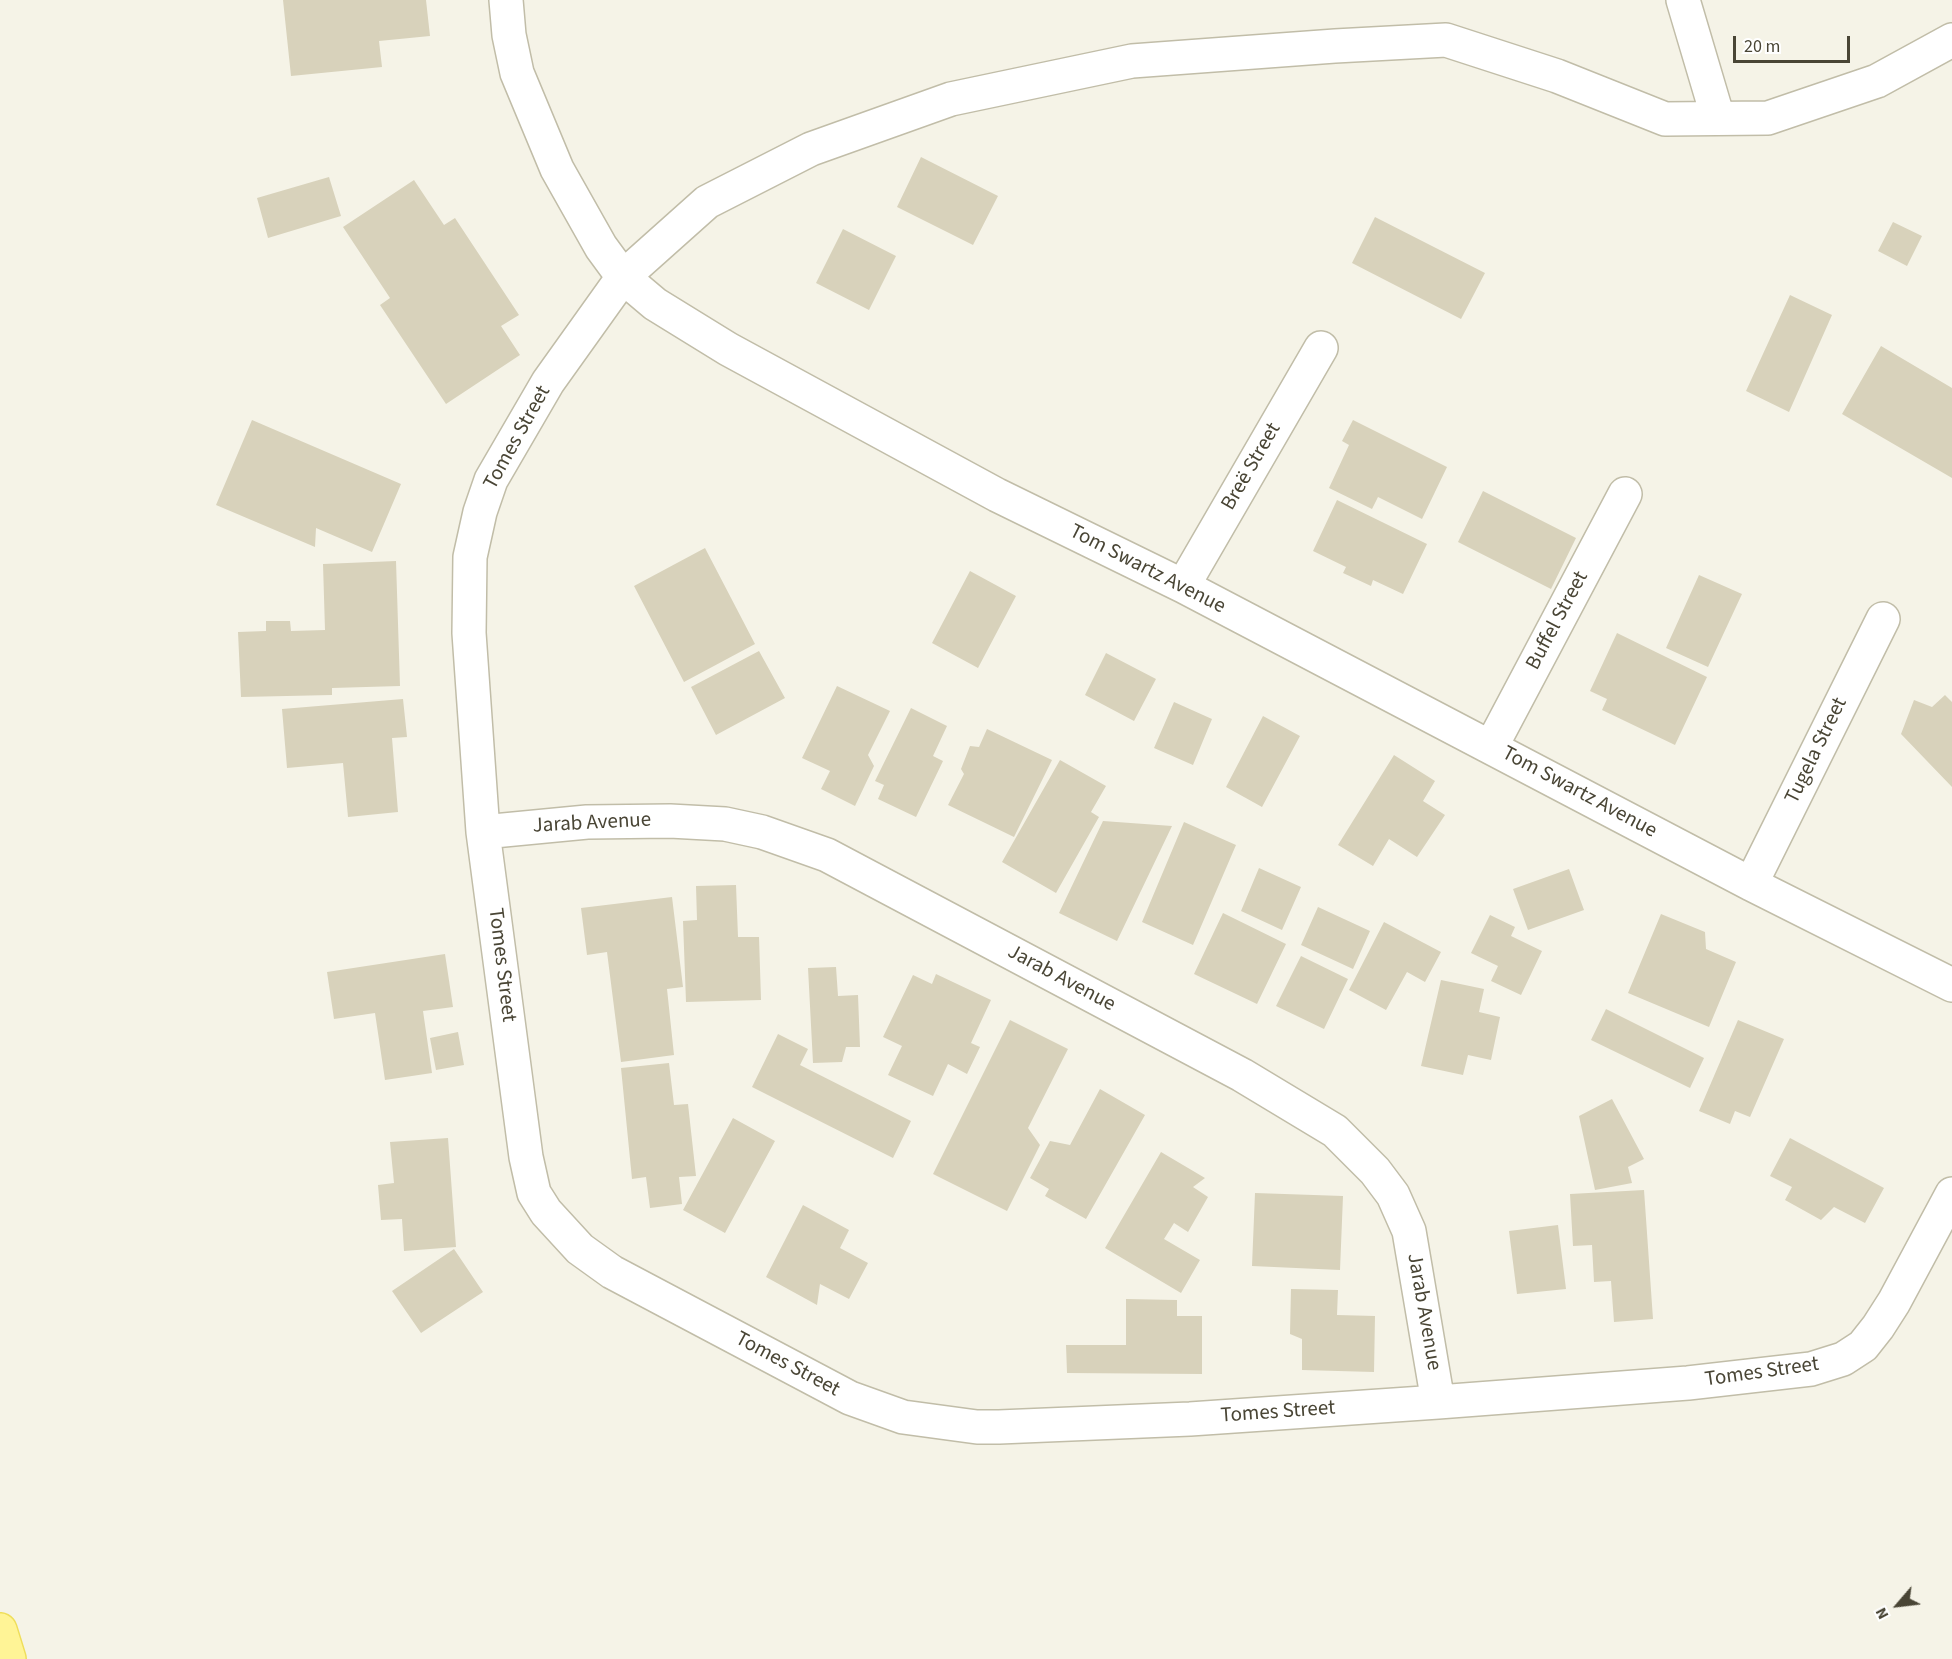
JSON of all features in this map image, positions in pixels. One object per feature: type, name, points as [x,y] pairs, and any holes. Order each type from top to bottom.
[{"type":"main road","points":[[0,1630],[9,1659]]},
{"type":"street","name":"Tom Swartz Avenue","points":[[506,0],[509,35],[517,73],[557,169],[601,248],[623,277],[655,304],[728,349],[997,495],[1183,586],[1751,884],[1952,985]]},
{"type":"street","points":[[1683,0],[1718,118]]},
{"type":"street","name":"Tomes Street","points":[[1952,40],[1877,81],[1768,118],[1665,119],[1557,76],[1446,40],[1132,61],[951,99],[811,149],[707,202],[623,277],[548,382],[491,480],[480,512],[470,557],[469,633],[483,832],[526,1157],[534,1193],[546,1212],[580,1249],[612,1272],[850,1398],[903,1417],[976,1427],[999,1427],[1190,1419],[1438,1402],[1722,1379],[1811,1369],[1843,1359],[1863,1346],[1894,1302],[1952,1194]]},
{"type":"street","name":"Breë Street","points":[[1183,586],[1321,348]]},
{"type":"street","name":"Buffel Street","points":[[1491,747],[1625,494]]},
{"type":"street","name":"Tugela Street","points":[[1751,884],[1883,619]]},
{"type":"street","name":"Jarab Avenue","points":[[483,832],[587,822],[670,821],[725,824],[762,832],[827,855],[1242,1075],[1335,1131],[1375,1171],[1393,1195],[1409,1231],[1438,1402]]},
{"type":"building","points":[[283,0],[426,0],[430,36],[379,41],[382,67],[291,76]]},
{"type":"building","points":[[921,157],[998,196],[973,245],[897,207]]},
{"type":"building","points":[[329,177],[341,216],[268,238],[257,198]]},
{"type":"building","points":[[414,180],[444,225],[455,218],[519,315],[501,326],[520,355],[446,404],[380,305],[390,298],[343,227]]},
{"type":"building","points":[[1375,217],[1485,273],[1461,319],[1352,263]]},
{"type":"building","points":[[1893,222],[1922,236],[1907,266],[1878,251]]},
{"type":"building","points":[[843,229],[896,256],[869,310],[816,283]]},
{"type":"building","points":[[1790,295],[1832,315],[1789,412],[1746,391]]},
{"type":"building","points":[[1881,346],[1952,388],[1952,478],[1842,414]]},
{"type":"building","points":[[252,420],[401,484],[372,552],[316,528],[315,547],[216,505]]},
{"type":"building","points":[[1353,420],[1447,467],[1422,519],[1378,497],[1372,509],[1329,488],[1349,445],[1342,441]]},
{"type":"building","points":[[1483,491],[1576,538],[1551,589],[1458,542]]},
{"type":"building","points":[[1337,500],[1427,544],[1403,594],[1373,580],[1371,586],[1343,573],[1346,567],[1313,551]]},
{"type":"building","points":[[705,548],[755,644],[684,682],[634,586]]},
{"type":"building","points":[[396,561],[400,686],[332,688],[332,695],[241,697],[238,632],[266,631],[266,621],[290,621],[291,631],[325,630],[323,564]]},
{"type":"building","points":[[970,571],[1016,596],[978,668],[932,643]]},
{"type":"building","points":[[1699,575],[1742,594],[1708,667],[1666,648]]},
{"type":"building","points":[[1617,633],[1707,677],[1675,745],[1602,710],[1607,699],[1590,691]]},
{"type":"building","points":[[759,651],[785,698],[716,735],[691,687]]},
{"type":"building","points":[[1106,653],[1156,679],[1134,721],[1085,695]]},
{"type":"building","points":[[837,686],[890,711],[868,755],[874,766],[855,806],[821,789],[830,771],[802,758]]},
{"type":"building","points":[[1945,695],[1952,702],[1952,787],[1901,734],[1914,700],[1932,707]]},
{"type":"building","points":[[403,699],[407,737],[392,738],[398,812],[348,817],[343,763],[287,768],[282,709]]},
{"type":"building","points":[[1174,702],[1212,719],[1193,765],[1154,748]]},
{"type":"building","points":[[911,708],[947,726],[933,756],[943,761],[916,817],[878,799],[884,785],[875,781]]},
{"type":"building","points":[[1263,716],[1300,736],[1262,807],[1226,787]]},
{"type":"building","points":[[987,729],[1052,760],[1014,837],[948,805],[964,774],[961,769],[970,746],[979,747]]},
{"type":"building","points":[[1394,755],[1435,781],[1423,801],[1445,815],[1417,857],[1389,839],[1373,866],[1338,845]]},
{"type":"building","points":[[1060,760],[1106,786],[1091,812],[1099,817],[1056,893],[1002,862]]},
{"type":"building","points":[[1103,821],[1172,826],[1117,941],[1059,913]]},
{"type":"building","points":[[1184,822],[1236,845],[1193,945],[1142,922]]},
{"type":"building","points":[[1259,868],[1301,887],[1282,930],[1241,911]]},
{"type":"building","points":[[1569,869],[1584,910],[1528,930],[1513,889]]},
{"type":"building","points":[[736,885],[738,937],[759,937],[761,1000],[686,1002],[683,921],[697,920],[696,886]]},
{"type":"building","points":[[672,897],[683,987],[667,989],[674,1055],[621,1062],[607,952],[587,955],[581,908]]},
{"type":"building","points":[[1318,907],[1370,931],[1353,969],[1301,945]]},
{"type":"building","points":[[1223,913],[1286,944],[1257,1004],[1194,974]]},
{"type":"building","points":[[1661,914],[1705,932],[1706,949],[1736,962],[1709,1027],[1628,993]]},
{"type":"building","points":[[1490,915],[1515,927],[1511,936],[1542,951],[1521,995],[1491,981],[1498,966],[1471,953]]},
{"type":"building","points":[[1384,922],[1441,952],[1425,982],[1407,972],[1386,1010],[1349,990]]},
{"type":"building","points":[[445,954],[453,1007],[423,1011],[432,1073],[385,1080],[375,1013],[334,1019],[327,972]]},
{"type":"building","points":[[1301,956],[1348,979],[1324,1029],[1276,1006]]},
{"type":"building","points":[[836,967],[838,996],[858,995],[860,1047],[846,1047],[842,1062],[813,1063],[808,968]]},
{"type":"building","points":[[936,974],[991,1000],[971,1043],[980,1047],[967,1074],[948,1064],[933,1096],[888,1075],[902,1046],[883,1037],[913,975],[932,984]]},
{"type":"building","points":[[1441,980],[1484,989],[1479,1012],[1500,1017],[1491,1060],[1468,1055],[1463,1075],[1421,1066]]},
{"type":"building","points":[[1606,1009],[1704,1058],[1690,1088],[1591,1040]]},
{"type":"building","points":[[1010,1020],[1068,1049],[1028,1128],[1040,1145],[1007,1211],[933,1174]]},
{"type":"building","points":[[1738,1020],[1784,1039],[1750,1117],[1735,1111],[1730,1124],[1699,1111]]},
{"type":"building","points":[[458,1032],[464,1065],[436,1070],[430,1038]]},
{"type":"building","points":[[778,1034],[808,1049],[800,1065],[911,1121],[893,1158],[752,1087]]},
{"type":"building","points":[[669,1063],[674,1105],[688,1104],[696,1176],[679,1177],[682,1204],[650,1208],[646,1177],[632,1179],[621,1068]]},
{"type":"building","points":[[1100,1089],[1145,1115],[1086,1219],[1045,1196],[1049,1189],[1030,1178],[1050,1141],[1070,1145]]},
{"type":"building","points":[[1612,1099],[1644,1159],[1628,1167],[1632,1183],[1595,1190],[1579,1116]]},
{"type":"building","points":[[733,1118],[775,1141],[725,1233],[683,1210]]},
{"type":"building","points":[[448,1138],[456,1247],[404,1251],[402,1219],[381,1220],[378,1185],[394,1183],[390,1142]]},
{"type":"building","points":[[1790,1138],[1884,1188],[1865,1223],[1834,1207],[1821,1220],[1785,1200],[1792,1187],[1770,1176]]},
{"type":"building","points":[[1161,1152],[1205,1178],[1193,1187],[1208,1197],[1188,1232],[1174,1223],[1164,1239],[1200,1260],[1181,1293],[1105,1248]]},
{"type":"building","points":[[1644,1190],[1653,1319],[1614,1322],[1611,1281],[1594,1282],[1592,1245],[1573,1246],[1570,1194]]},
{"type":"building","points":[[1255,1193],[1343,1196],[1340,1270],[1252,1266]]},
{"type":"building","points":[[803,1205],[849,1230],[840,1248],[868,1263],[849,1299],[820,1284],[817,1305],[766,1277]]},
{"type":"building","points":[[1558,1225],[1566,1289],[1517,1294],[1509,1231]]},
{"type":"building","points":[[454,1249],[483,1292],[421,1333],[392,1291]]},
{"type":"building","points":[[1291,1289],[1338,1290],[1337,1315],[1375,1316],[1374,1372],[1302,1370],[1302,1339],[1290,1334]]},
{"type":"building","points":[[1126,1299],[1177,1300],[1177,1316],[1202,1316],[1202,1374],[1067,1373],[1066,1345],[1126,1345]]}]
